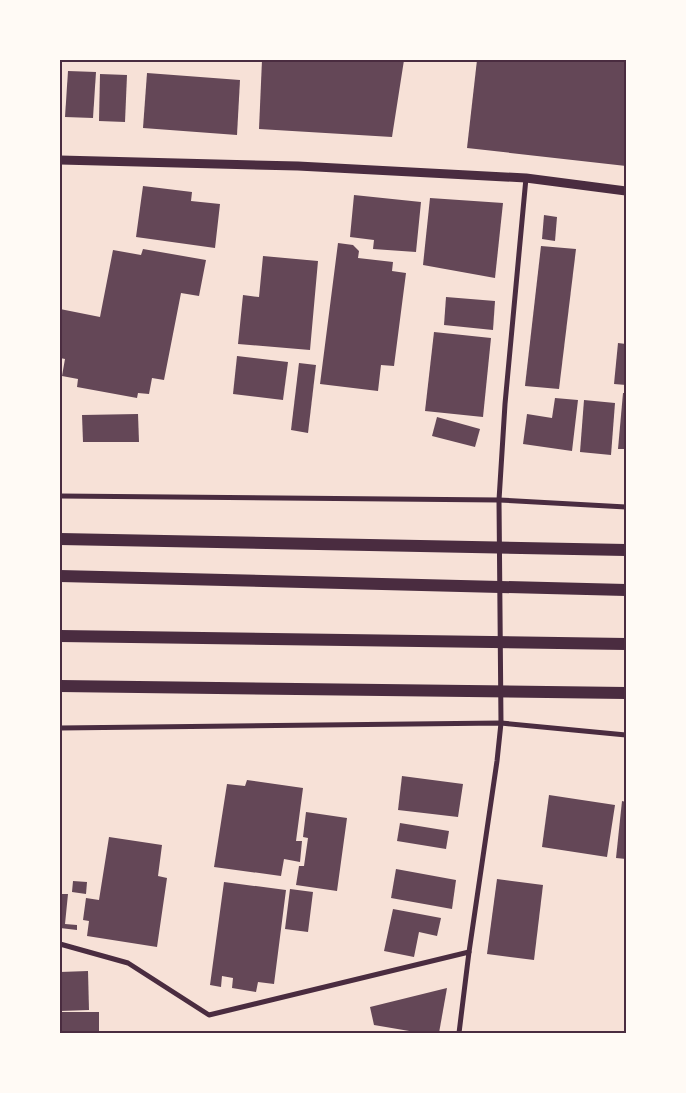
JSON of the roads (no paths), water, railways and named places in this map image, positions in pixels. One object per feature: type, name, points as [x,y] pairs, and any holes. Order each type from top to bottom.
[{"type":"main road","points":[[60,539],[626,550]]},
{"type":"main road","points":[[60,576],[626,590]]},
{"type":"main road","points":[[60,636],[626,644]]},
{"type":"main road","points":[[60,686],[626,693]]},
{"type":"street","points":[[60,160],[298,166],[526,178],[626,191]]},
{"type":"street","points":[[459,1033],[501,724],[499,500],[505,404],[526,178]]},
{"type":"street","points":[[60,496],[499,500],[626,507]]},
{"type":"street","points":[[60,728],[501,724],[626,735]]},
{"type":"street","points":[[60,944],[128,963],[209,1015],[469,952]]}]
